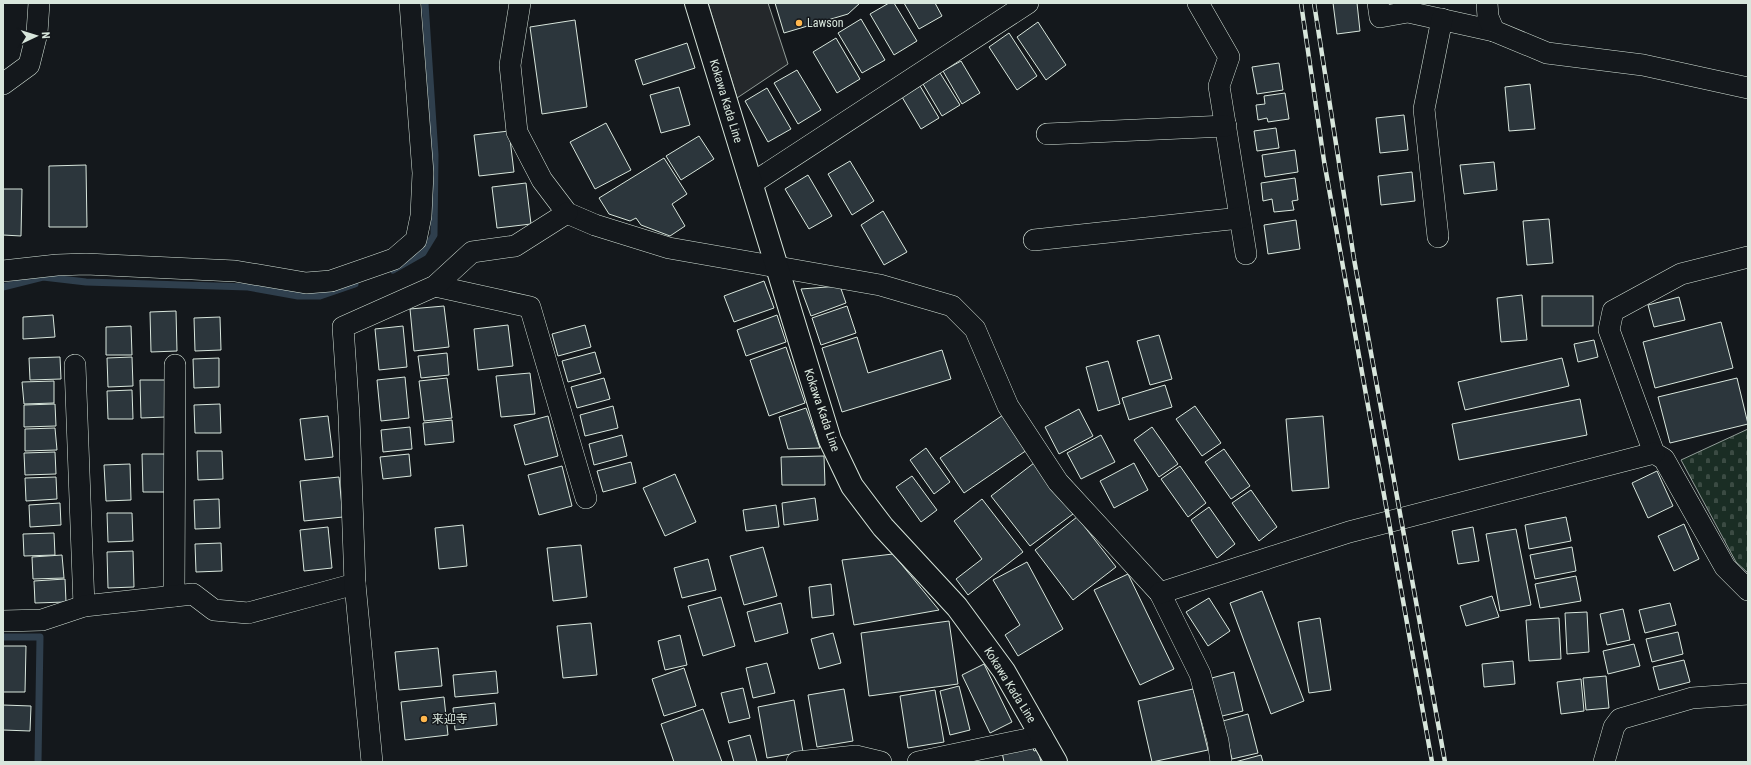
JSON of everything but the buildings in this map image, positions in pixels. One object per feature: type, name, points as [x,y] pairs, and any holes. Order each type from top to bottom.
[{"type":"main road","name":"Kokawa Kada Line","points":[[696,3],[830,440],[852,486],[883,527],[961,614],[1004,671],[1056,762]]},
{"type":"street","points":[[3,84],[29,65],[37,33],[39,3]]},
{"type":"street","points":[[3,271],[56,264],[86,264],[235,271],[306,283],[331,281],[394,260],[416,240],[421,216],[423,173],[410,3]]},
{"type":"street","points":[[520,3],[510,65],[517,132],[542,180],[567,212],[595,225],[669,248],[880,285],[952,306],[975,329],[1008,406],[1058,482],[1160,593],[1200,674],[1218,741],[1221,762]]},
{"type":"street","points":[[751,184],[1028,3]]},
{"type":"street","points":[[1198,3],[1229,57],[1219,86],[1246,254]]},
{"type":"street","points":[[1378,3],[1380,17],[1408,12],[1494,31],[1547,53],[1643,65],[1748,88]]},
{"type":"street","points":[[1487,3],[1488,17],[1494,31]]},
{"type":"street","points":[[1438,237],[1424,109],[1442,19]]},
{"type":"street","points":[[1047,134],[1226,126]]},
{"type":"street","points":[[372,762],[355,584],[349,416],[343,327],[435,286],[472,252],[515,246],[567,212]]},
{"type":"street","points":[[1034,240],[1240,218]]},
{"type":"street","points":[[1748,257],[1681,274],[1613,311],[1609,330],[1654,453],[1664,459],[1725,567],[1748,590]]},
{"type":"street","points":[[435,286],[530,306],[586,498]]},
{"type":"street","points":[[174,596],[175,364]]},
{"type":"street","points":[[75,365],[84,606]]},
{"type":"street","points":[[1160,593],[1349,532],[1654,453]]},
{"type":"street","points":[[3,620],[42,620],[84,606],[193,594],[214,610],[248,613],[355,584]]},
{"type":"street","points":[[1604,762],[1614,727],[1620,720],[1692,698],[1748,694]]},
{"type":"street","points":[[918,762],[1042,736]]},
{"type":"street","points":[[797,762],[856,756],[881,762]]},
{"type":"green space","points":[[1748,429],[1748,573],[1736,562],[1681,460]]},
{"type":"shaded area","points":[[708,3],[768,3],[788,64],[737,98]]},
{"type":"waterway","points":[[393,270],[423,253],[434,235],[435,155],[425,3]]},
{"type":"waterway","points":[[3,287],[43,277],[86,282],[248,287],[298,296],[320,296],[355,284]]},
{"type":"waterway","points":[[3,637],[40,637],[38,762]]},
{"type":"railway","points":[[1301,3],[1324,161],[1432,762]]},
{"type":"railway","points":[[1314,3],[1354,259],[1445,762]]},
{"type":"place","name":"Lawson","points":[[799,23]]},
{"type":"place","name":"来迎寺","points":[[424,719]]}]
